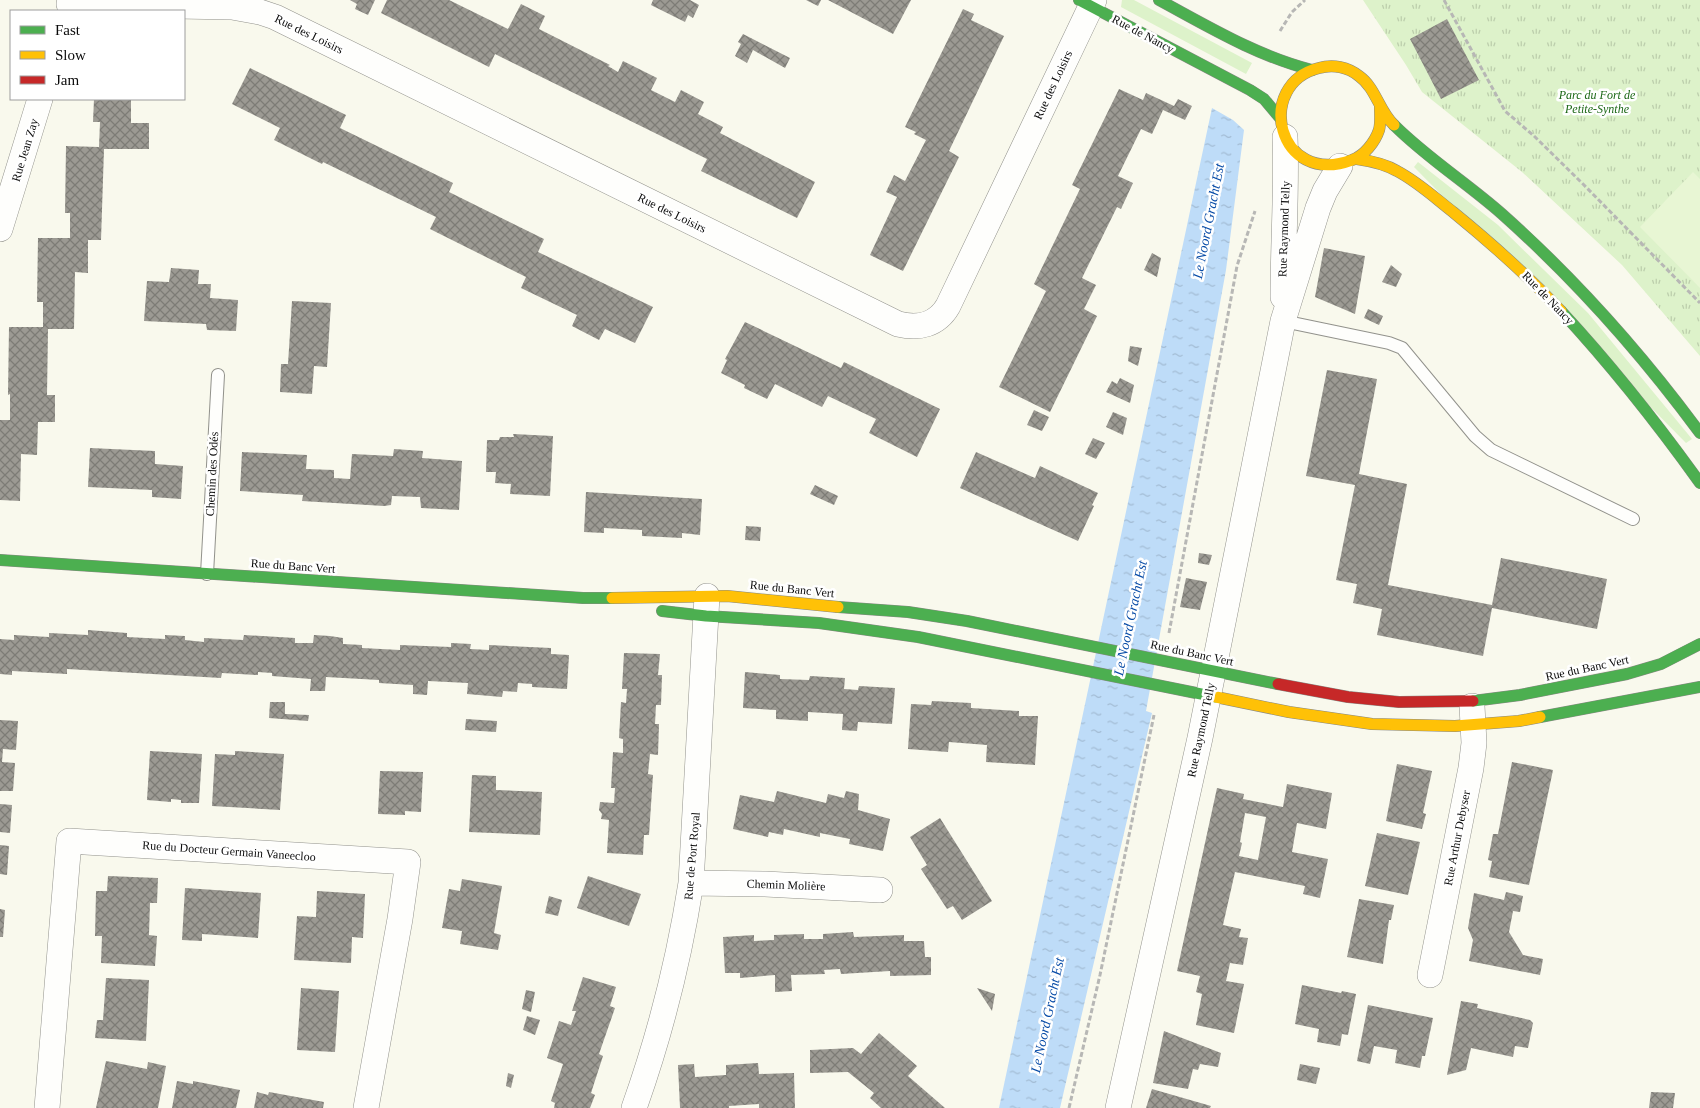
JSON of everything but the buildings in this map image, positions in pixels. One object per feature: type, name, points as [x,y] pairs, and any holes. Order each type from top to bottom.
[{"type":"street","points":[[1159,0],[1260,53],[1288,64],[1312,70]]},
{"type":"street","name":"Rue des Loisirs","points":[[69,5],[234,4],[275,17],[898,324],[912,327],[930,324],[941,316],[948,306],[1088,2]]},
{"type":"street","name":"Rue de Nancy","points":[[1088,2],[1264,99],[1282,128]]},
{"type":"street","points":[[1380,107],[1380,126],[1376,138],[1368,150],[1349,162],[1324,166],[1305,160],[1293,150],[1282,128],[1283,100],[1290,87],[1300,76],[1326,66],[1345,68],[1359,74],[1370,84],[1380,107],[1394,125],[1492,205],[1567,275],[1597,306],[1639,354],[1700,432]]},
{"type":"street","name":"Rue Jean Zay","points":[[0,229],[40,100]]},
{"type":"street","name":"Rue Raymond Telly","points":[[1282,128],[1286,178],[1282,257],[1283,321]]},
{"type":"street","name":"Rue de Nancy","points":[[1349,162],[1383,163],[1399,171],[1515,264],[1572,322],[1625,384],[1661,429],[1700,483]]},
{"type":"street","name":"Rue Raymond Telly","points":[[1118,1108],[1211,683],[1283,321],[1318,208],[1327,186],[1349,162]]},
{"type":"street","name":"Rue du Banc Vert","points":[[0,560],[706,606],[918,637],[1161,686],[1211,683],[1269,683],[1375,700],[1426,703],[1472,701],[1520,695],[1627,674],[1661,664],[1700,644]]},
{"type":"street","name":"Rue du Banc Vert","points":[[584,598],[649,609],[706,606],[747,598],[832,607],[908,612],[967,621],[1165,662],[1211,683],[1288,712],[1362,723],[1439,727],[1519,721],[1700,687]]},
{"type":"street","name":"Rue de Port Royal","points":[[634,1108],[661,1023],[684,923],[691,883],[706,606]]},
{"type":"street","name":"Rue Arthur Debyser","points":[[1430,975],[1469,781],[1474,744],[1472,701]]},
{"type":"street","name":"Rue du Docteur Germain Vaneecloo","points":[[47,1108],[69,841],[408,862],[400,919],[366,1108]]},
{"type":"street","name":"Chemin Molière","points":[[691,883],[765,884],[880,890]]},
{"type":"lane","points":[[1283,321],[1389,343],[1402,348],[1475,436],[1490,450],[1633,519]]},
{"type":"lane","name":"Chemin des Odés","points":[[207,574],[218,375]]},
{"type":"path","points":[[1260,53],[1292,12],[1304,0]]},
{"type":"path","points":[[1444,0],[1505,111],[1534,136],[1597,197],[1700,303]]},
{"type":"path","points":[[1165,662],[1171,617],[1237,266],[1256,210]]},
{"type":"path","points":[[1069,1108],[1100,975],[1161,686]]},
{"type":"green space","points":[[1122,0],[1134,0],[1252,63],[1246,74],[1121,7]]},
{"type":"green space","name":"Parc du Fort de Petite-Synthe","points":[[1363,0],[1700,0],[1700,356],[1622,265],[1522,172],[1422,92]]},
{"type":"green space","points":[[1418,162],[1498,225],[1588,313],[1692,439],[1686,443],[1414,167]]},
{"type":"green space","points":[[1693,172],[1700,179],[1700,288],[1640,227]]},
{"type":"water","name":"Le Noord Gracht Est","points":[[1212,108],[1233,120],[1244,130],[1226,270],[1146,711],[1152,713],[1060,1108],[999,1108]]},
{"type":"traffic: fast","points":[[1079,0],[1250,90],[1264,99],[1280,118]]},
{"type":"traffic: fast","points":[[1159,0],[1253,49],[1312,70]]},
{"type":"traffic: fast","points":[[1394,125],[1502,214],[1582,291],[1655,374],[1700,433]]},
{"type":"traffic: fast","points":[[1561,311],[1633,395],[1700,483]]},
{"type":"traffic: fast","points":[[0,560],[583,598],[612,598]]},
{"type":"traffic: fast","points":[[838,607],[908,612],[967,621],[1278,684]]},
{"type":"traffic: fast","points":[[662,611],[706,616],[819,623],[918,637],[1216,697]]},
{"type":"traffic: fast","points":[[1473,701],[1520,695],[1627,674],[1661,664],[1700,644]]},
{"type":"traffic: fast","points":[[1540,717],[1700,687]]},
{"type":"traffic: slow","points":[[1380,107],[1380,127],[1375,139],[1365,152],[1352,160],[1326,165],[1306,160],[1291,147],[1283,130],[1281,112],[1286,93],[1299,78],[1319,68],[1330,66],[1350,70],[1365,81],[1394,125]]},
{"type":"traffic: slow","points":[[1357,159],[1388,166],[1419,185],[1495,247],[1561,311]]},
{"type":"traffic: slow","points":[[612,598],[727,596],[838,607]]},
{"type":"traffic: slow","points":[[1216,697],[1289,712],[1372,724],[1455,726],[1519,721],[1540,717]]},
{"type":"traffic: jam","points":[[1278,684],[1348,697],[1399,702],[1473,701]]}]
